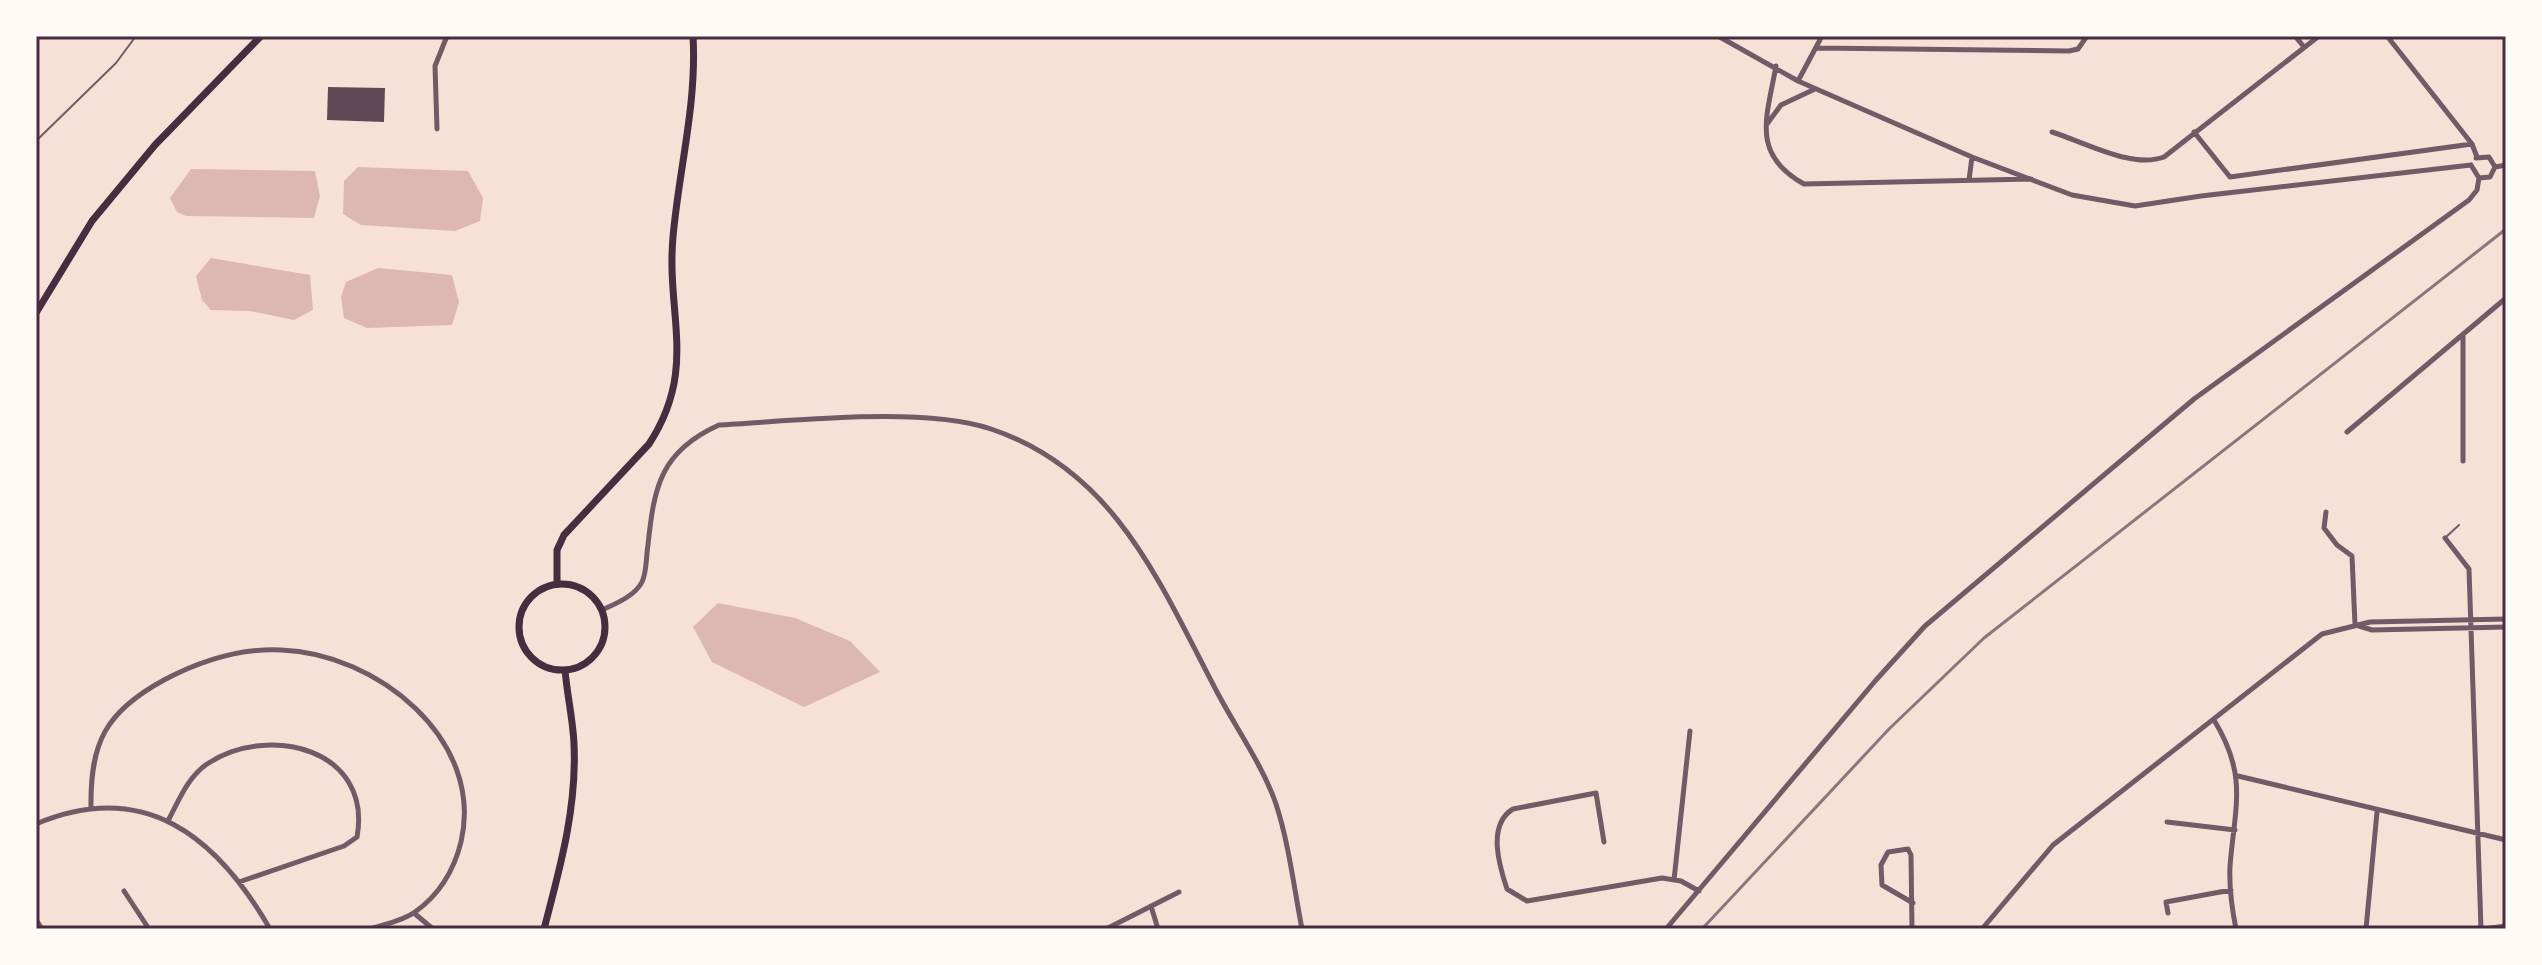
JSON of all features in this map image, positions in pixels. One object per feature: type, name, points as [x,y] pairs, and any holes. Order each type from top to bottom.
[{"type":"main road","points":[[36,313],[101,210],[155,145],[261,36]]},
{"type":"main road","points":[[557,584],[557,550],[564,535],[649,444],[669,404],[676,378],[679,348],[673,236],[693,85],[693,36]]},
{"type":"main road","points":[[557,584],[586,591],[602,610],[605,634],[597,651],[583,664],[565,670],[540,664],[530,656],[519,634],[519,623],[527,601],[546,587],[557,584]]},
{"type":"main road","points":[[544,929],[568,836],[573,788],[574,740],[565,670]]},
{"type":"street","points":[[437,129],[435,66],[447,36]]},
{"type":"street","points":[[1718,36],[1798,81],[1972,157],[2035,178],[2081,198],[2135,206],[2471,165],[2477,157]]},
{"type":"street","points":[[1798,81],[1822,36]]},
{"type":"street","points":[[1817,48],[2069,51],[2078,49],[2087,36]]},
{"type":"street","points":[[2295,36],[2304,47]]},
{"type":"street","points":[[2052,132],[2137,160],[2153,161],[2164,157],[2319,36]]},
{"type":"street","points":[[2387,36],[2472,144],[2477,157]]},
{"type":"street","points":[[1776,66],[1766,127],[1766,147],[1784,172],[1804,184],[2035,178]]},
{"type":"street","points":[[1766,127],[1781,105],[1816,88]]},
{"type":"street","points":[[2194,132],[2226,175],[2237,177],[2472,144]]},
{"type":"street","points":[[1969,180],[1972,157]]},
{"type":"street","points":[[2477,157],[2489,157],[2495,167]]},
{"type":"street","points":[[1666,929],[1925,626],[2194,399],[2469,200],[2477,190],[2479,178],[2471,165]]},
{"type":"street","points":[[2495,167],[2506,165]]},
{"type":"street","points":[[2479,178],[2490,177],[2495,167]]},
{"type":"street","points":[[2347,432],[2506,298]]},
{"type":"street","points":[[2463,335],[2463,461]]},
{"type":"street","points":[[602,610],[621,601],[644,580],[659,478],[668,462],[697,435],[719,425],[833,418],[938,421],[988,428],[1021,440],[1083,479],[1130,533],[1276,803],[1302,929]]},
{"type":"street","points":[[2326,512],[2324,528],[2337,545],[2352,556],[2355,625]]},
{"type":"street","points":[[2445,538],[2469,569],[2482,929],[2506,926]]},
{"type":"street","points":[[1982,929],[2053,845],[2322,634],[2355,625],[2506,619]]},
{"type":"street","points":[[2355,625],[2372,630],[2506,627]]},
{"type":"street","points":[[91,808],[94,751],[103,733],[152,687],[184,669],[246,652],[308,653],[340,661],[372,676],[416,710],[448,748],[458,771],[465,801],[457,857],[447,879],[414,913],[370,929]]},
{"type":"street","points":[[2214,720],[2232,750],[2238,776],[2239,800],[2231,890],[2236,929]]},
{"type":"street","points":[[1674,880],[1690,731]]},
{"type":"street","points":[[169,819],[186,786],[205,765],[249,745],[291,746],[330,763],[345,775],[356,792],[357,837],[344,846],[239,882]]},
{"type":"street","points":[[2238,776],[2377,812],[2506,840]]},
{"type":"street","points":[[1604,842],[1596,793],[1513,809],[1503,817],[1498,827],[1505,882],[1510,893],[1521,900],[1651,879],[1674,880],[1699,891]]},
{"type":"street","points":[[36,824],[91,808],[122,808],[169,819],[215,853],[239,882],[270,929]]},
{"type":"street","points":[[2366,929],[2377,812]]},
{"type":"street","points":[[2167,822],[2235,830]]},
{"type":"street","points":[[1912,929],[1913,903],[1908,849],[1888,852],[1881,865],[1882,885],[1913,903]]},
{"type":"street","points":[[2168,913],[2166,902],[2231,890]]},
{"type":"street","points":[[124,891],[149,929]]},
{"type":"street","points":[[1106,929],[1179,892]]},
{"type":"street","points":[[1151,906],[1158,929]]},
{"type":"street","points":[[414,913],[433,929]]},
{"type":"street","points":[[36,920],[42,929]]},
{"type":"lane","points":[[36,141],[116,63],[136,36]]},
{"type":"lane","points":[[2445,538],[2459,525]]},
{"type":"shaded area","points":[[358,167],[468,171],[483,198],[480,221],[455,231],[361,225],[343,214],[344,181]]},
{"type":"shaded area","points":[[191,169],[315,171],[320,196],[314,218],[186,216],[177,212],[170,198]]},
{"type":"shaded area","points":[[211,258],[310,275],[313,310],[294,320],[250,311],[211,310],[202,300],[196,276]]},
{"type":"shaded area","points":[[378,268],[452,275],[459,302],[452,325],[367,328],[344,318],[341,297],[346,282]]},
{"type":"shaded area","points":[[718,603],[795,618],[850,641],[880,672],[804,707],[712,662],[693,627]]},
{"type":"building","points":[[328,87],[385,88],[384,122],[327,120]]},
{"type":"railway","points":[[1702,929],[1889,729],[1984,638],[2506,229]]}]
